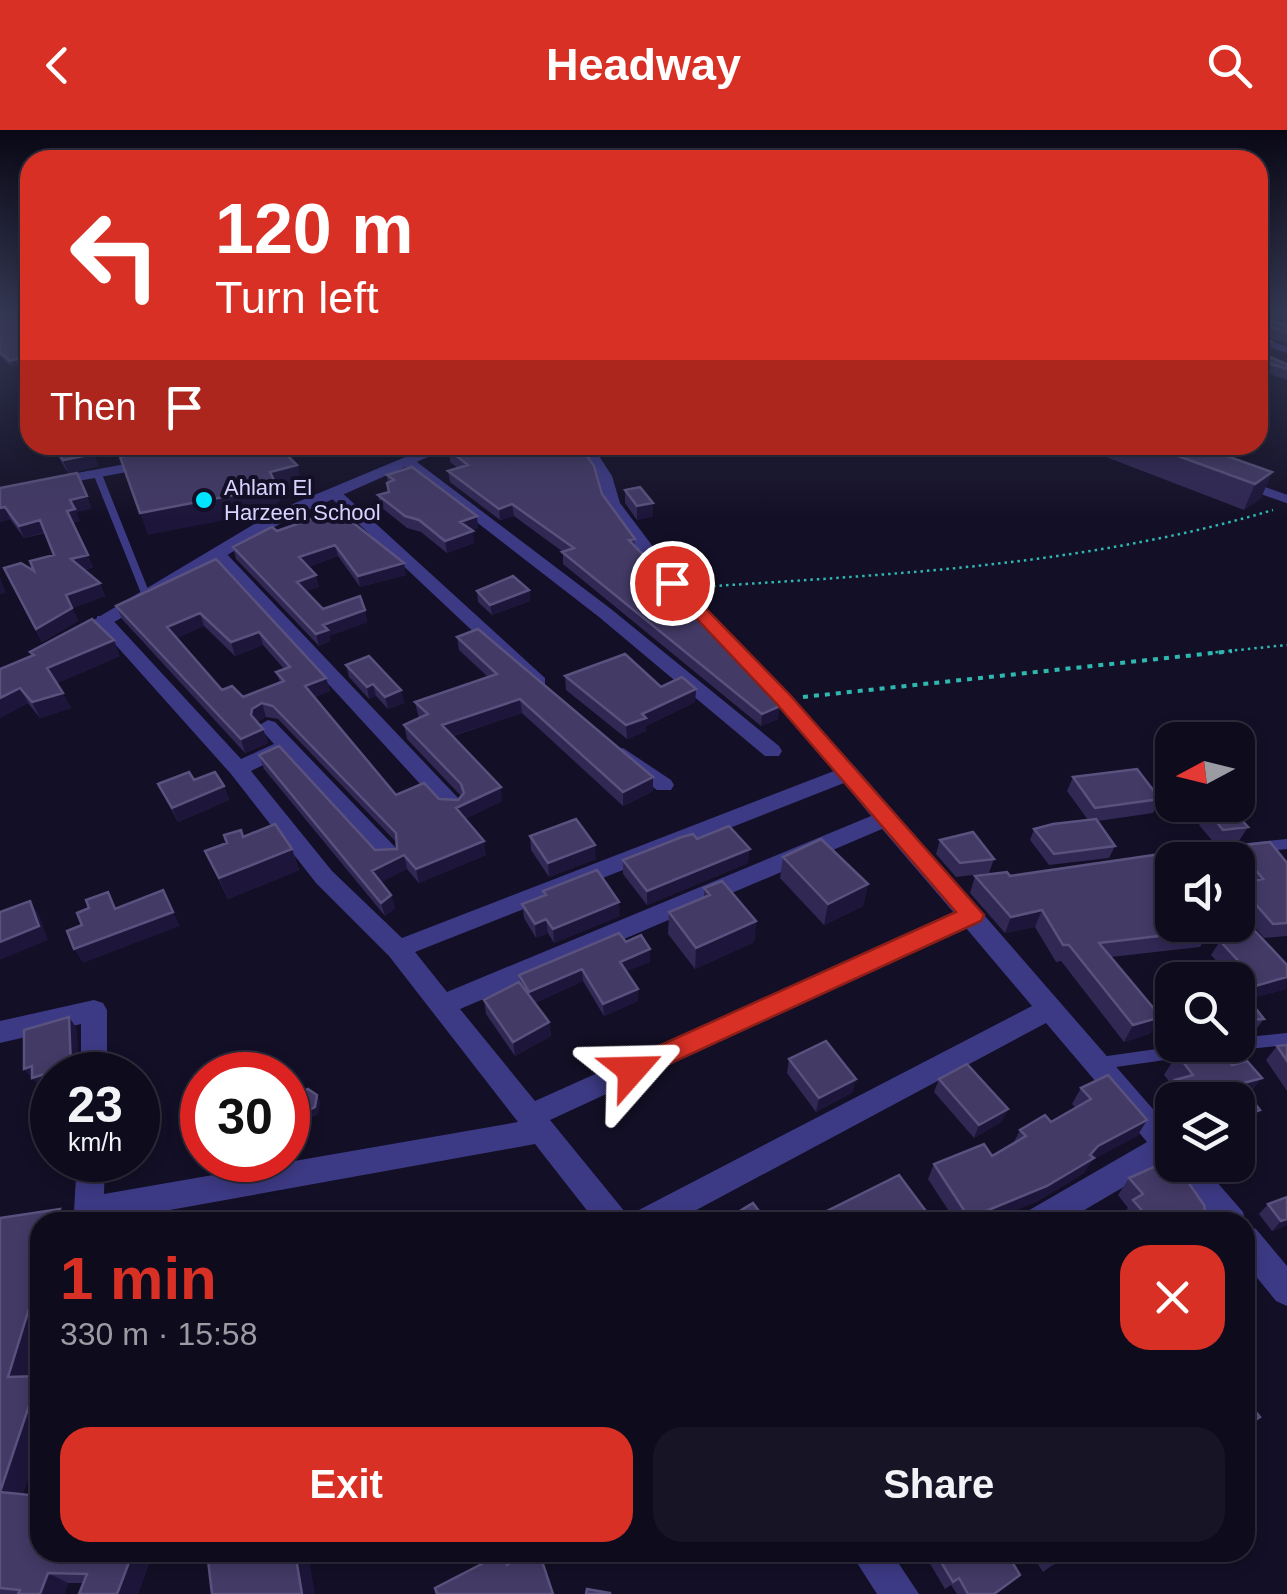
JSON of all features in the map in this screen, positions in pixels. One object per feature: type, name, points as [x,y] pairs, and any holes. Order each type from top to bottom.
[{"type":"street","points":[[56,647],[282,515],[424,455]]},
{"type":"street","points":[[591,455],[605,476],[613,502],[676,589],[783,699],[887,818],[958,886],[972,915],[1155,1129]]},
{"type":"street","points":[[408,462],[605,613],[772,751]]},
{"type":"street","points":[[334,493],[557,698]]},
{"type":"street","points":[[217,553],[452,806]]},
{"type":"street","points":[[104,620],[238,768],[324,876],[398,949],[606,1212]]},
{"type":"street","points":[[268,726],[389,855]]},
{"type":"street","points":[[238,768],[286,746]]},
{"type":"street","points":[[614,748],[664,785]]},
{"type":"street","points":[[398,949],[848,774]]},
{"type":"street","points":[[443,1005],[887,818]]},
{"type":"street","points":[[90,1182],[88,1211],[536,1123],[972,915]]},
{"type":"street","points":[[665,1212],[1052,1007]]},
{"type":"street","points":[[0,1032],[94,1010],[94,1052]]},
{"type":"street","points":[[1057,1212],[1155,1164]]},
{"type":"street","points":[[1198,1182],[1224,1212]]},
{"type":"street","points":[[1255,1262],[1287,1290]]},
{"type":"street","points":[[876,1562],[900,1594]]},
{"type":"lane","points":[[63,480],[154,462]]},
{"type":"lane","points":[[98,474],[146,595]]},
{"type":"lane","points":[[1236,481],[1287,502]]},
{"type":"lane","points":[[1255,848],[1287,844]]},
{"type":"lane","points":[[1255,1042],[1287,1039]]},
{"type":"lane","points":[[1101,1063],[1155,1055]]},
{"type":"path","points":[[676,589],[1065,561],[1198,536],[1287,502]]},
{"type":"path","points":[[783,699],[1287,645]]},
{"type":"building","points":[[60,455],[89,455],[63,460]]},
{"type":"building","points":[[287,455],[297,465],[270,472],[274,480],[260,490],[140,513],[120,457]]},
{"type":"building","points":[[455,455],[586,455],[594,466],[602,494],[635,539],[629,540],[775,693],[780,706],[762,714],[562,552],[574,548],[512,504],[499,509],[448,471],[468,465]]},
{"type":"building","points":[[1175,455],[1224,455],[1272,472],[1255,484]]},
{"type":"building","points":[[412,467],[477,516],[460,522],[473,531],[445,541],[378,495],[389,492],[387,483],[394,480],[387,475]]},
{"type":"building","points":[[77,473],[87,496],[70,500],[75,509],[67,511],[88,555],[71,559],[100,583],[66,595],[72,608],[36,629],[4,568],[21,563],[34,571],[30,561],[54,555],[40,520],[19,526],[5,507],[0,508],[0,488]]},
{"type":"building","points":[[640,487],[653,503],[637,506],[625,490]]},
{"type":"building","points":[[337,510],[404,563],[358,576],[335,545],[299,557],[316,575],[297,582],[323,609],[360,596],[365,610],[323,625],[328,630],[316,634],[233,547],[272,527],[277,531]]},
{"type":"building","points":[[216,559],[326,678],[305,686],[396,795],[424,783],[439,799],[458,800],[464,793],[461,784],[404,725],[428,714],[415,702],[497,674],[457,637],[478,629],[653,777],[623,792],[520,699],[442,725],[501,787],[456,808],[484,841],[416,869],[404,855],[372,871],[391,895],[381,903],[259,755],[279,746],[375,850],[397,849],[396,833],[273,706],[262,703],[252,709],[251,715],[263,729],[241,739],[116,606]],"holes":[[[200,613],[231,642],[259,632],[290,667],[276,672],[284,681],[243,697],[232,686],[222,690],[167,627]]]},
{"type":"building","points":[[513,576],[529,590],[490,605],[477,591]]},
{"type":"building","points":[[92,619],[114,640],[47,668],[63,693],[32,702],[20,688],[0,698],[0,669],[34,655],[30,652]]},
{"type":"building","points":[[625,654],[661,687],[682,677],[696,689],[626,725],[565,676]]},
{"type":"building","points":[[369,656],[401,690],[385,697],[373,684],[367,687],[346,665]]},
{"type":"building","points":[[1137,769],[1155,792],[1155,800],[1095,808],[1073,777]]},
{"type":"building","points":[[189,772],[194,780],[215,772],[224,786],[172,808],[158,784]]},
{"type":"building","points":[[576,819],[595,845],[548,863],[530,836]]},
{"type":"building","points":[[1096,819],[1115,846],[1054,854],[1034,829],[1053,824]]},
{"type":"building","points":[[1217,822],[1244,822],[1248,827],[1223,830]]},
{"type":"building","points":[[275,824],[292,849],[219,878],[205,851],[227,843],[224,835],[241,830],[243,837]]},
{"type":"building","points":[[729,826],[750,849],[647,891],[623,860],[682,837],[693,834],[697,839]]},
{"type":"building","points":[[973,832],[994,859],[960,863],[940,840]]},
{"type":"building","points":[[821,839],[868,884],[828,904],[783,857]]},
{"type":"building","points":[[1270,842],[1287,863],[1287,923],[1273,924],[1255,903],[1255,881],[1263,879],[1255,869],[1255,844]]},
{"type":"building","points":[[1155,855],[1155,936],[1099,943],[1155,1010],[1155,1019],[1133,1025],[1069,945],[1063,945],[1042,910],[1011,917],[975,876],[1007,872],[1010,876]]},
{"type":"building","points":[[597,870],[619,902],[553,929],[546,919],[535,924],[522,904],[546,895],[543,891]]},
{"type":"building","points":[[722,881],[756,921],[696,948],[669,912],[710,895],[704,888]]},
{"type":"building","points":[[163,890],[173,912],[74,949],[67,931],[82,925],[77,913],[89,908],[86,900],[108,892],[115,909]]},
{"type":"building","points":[[30,901],[39,926],[0,942],[0,912]]},
{"type":"building","points":[[1255,931],[1287,965],[1287,977],[1255,986],[1255,962],[1239,962],[1221,942],[1255,942]]},
{"type":"building","points":[[619,933],[626,942],[641,935],[650,949],[620,962],[638,989],[603,1004],[582,969],[529,992],[519,975]]},
{"type":"building","points":[[519,982],[549,1022],[513,1042],[484,1000]]},
{"type":"building","points":[[69,1017],[70,1052],[30,1052],[30,1067],[24,1069],[24,1030]]},
{"type":"building","points":[[826,1041],[856,1079],[819,1098],[789,1059]]},
{"type":"building","points":[[1287,1045],[1287,1061],[1277,1046]]},
{"type":"building","points":[[1183,1062],[1248,1062],[1262,1078],[1247,1082],[1175,1080],[1193,1075]]},
{"type":"building","points":[[967,1064],[1008,1109],[979,1125],[939,1079]]},
{"type":"building","points":[[1108,1075],[1147,1120],[1098,1146],[1090,1155],[1094,1158],[1047,1186],[984,1212],[965,1212],[934,1164],[984,1144],[992,1156],[1026,1136],[1020,1130],[1045,1115],[1051,1122],[1091,1099],[1081,1088]]},
{"type":"building","points":[[310,1090],[317,1095],[315,1107],[310,1110]]},
{"type":"building","points":[[1155,1166],[1155,1182],[1188,1182],[1205,1212],[1143,1212],[1133,1200],[1143,1194],[1129,1178]]},
{"type":"building","points":[[899,1175],[927,1212],[825,1212]]},
{"type":"building","points":[[1287,1197],[1287,1219],[1281,1221],[1268,1204]]},
{"type":"building","points":[[753,1203],[760,1212],[738,1212]]},
{"type":"building","points":[[30,1214],[30,1306],[8,1377],[30,1376],[30,1403],[0,1492],[0,1218]]},
{"type":"building","points":[[0,1492],[30,1495],[30,1562],[129,1562],[117,1594],[79,1594],[87,1574],[48,1573],[40,1594],[18,1594],[20,1590],[0,1588]]},
{"type":"building","points":[[208,1562],[297,1562],[302,1594],[212,1594]]},
{"type":"building","points":[[486,1562],[542,1562],[553,1594],[437,1594],[435,1588]]},
{"type":"building","points":[[941,1562],[1012,1562],[1020,1575],[994,1594],[968,1594],[959,1578],[953,1582]]},
{"type":"building","points":[[587,1589],[610,1593],[610,1594],[586,1594]]},
{"type":"place","name":"Ahlam El Harzeen School","points":[[204,500]]},
{"type":"route","points":[[632,1070],[972,915],[783,699],[672,583]]}]
